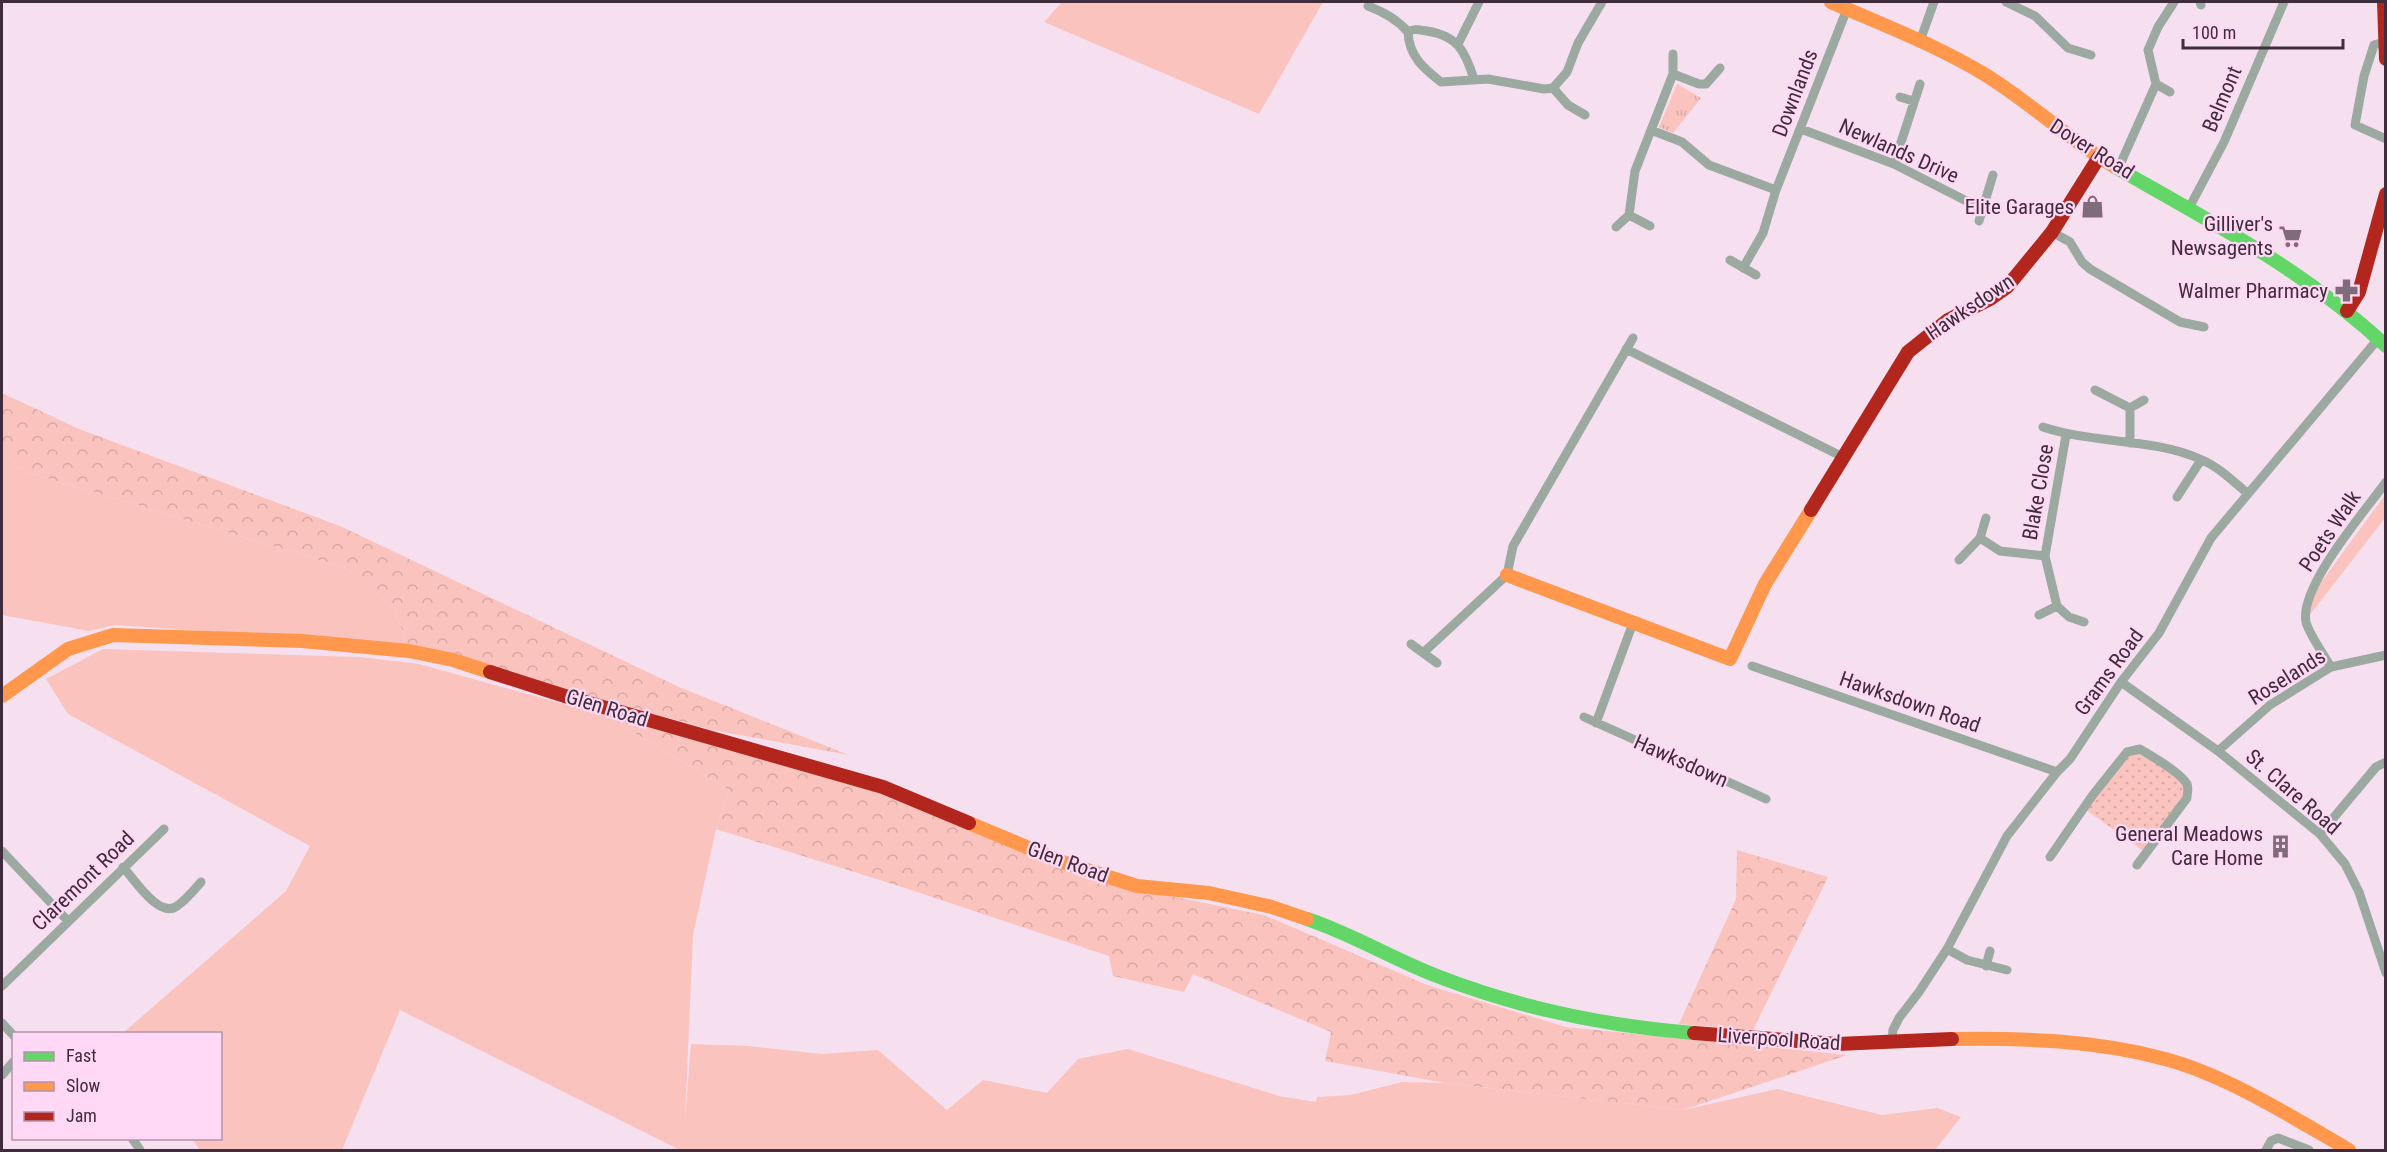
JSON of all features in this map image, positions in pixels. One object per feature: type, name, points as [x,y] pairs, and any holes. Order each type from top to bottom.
[{"type":"street","points":[[1458,44],[1479,2]]},
{"type":"street","points":[[1368,6],[1384,12],[1401,23],[1408,32],[1408,41],[1420,65],[1441,82],[1488,79],[1544,89],[1553,88],[1567,72],[1578,43],[1602,2]]},
{"type":"street","name":"Dover Road","points":[[1831,2],[1960,60],[1988,77],[2098,157],[2119,167],[2278,262],[2347,311],[2382,342]]},
{"type":"street","points":[[1920,41],[1934,2]]},
{"type":"street","points":[[2006,2],[2035,16],[2068,48],[2091,55]]},
{"type":"street","points":[[2119,167],[2156,84],[2148,50],[2158,27],[2174,2]]},
{"type":"street","name":"Belmont","points":[[2189,208],[2224,142],[2284,2]]},
{"type":"street","points":[[2384,2],[2385,59]]},
{"type":"street","name":"Downlands","points":[[1743,268],[1763,232],[1776,190],[1847,9]]},
{"type":"street","points":[[1408,32],[1413,29],[1435,32],[1451,38],[1466,56],[1474,79]]},
{"type":"street","points":[[2384,42],[2374,45],[2364,76],[2355,125],[2385,139]]},
{"type":"street","points":[[1616,227],[1629,215],[1635,171],[1673,74],[1673,54]]},
{"type":"street","points":[[1673,74],[1699,84],[1706,84],[1720,68]]},
{"type":"street","points":[[1894,164],[1920,84]]},
{"type":"street","points":[[2156,84],[2170,92]]},
{"type":"street","points":[[1553,88],[1568,105],[1585,115]]},
{"type":"street","points":[[1900,97],[1913,101]]},
{"type":"street","name":"Newlands Drive","points":[[1801,129],[1894,164],[1982,208]]},
{"type":"street","points":[[1651,130],[1682,142],[1709,165],[1776,190]]},
{"type":"street","name":"Hawksdown","points":[[1507,575],[1730,659],[1765,584],[1908,352],[1948,320],[2007,287],[2052,232],[2098,157]]},
{"type":"street","name":"Newlands Drive","points":[[1979,221],[1993,175]]},
{"type":"street","points":[[2347,311],[2359,292],[2385,194]]},
{"type":"street","points":[[1629,215],[1650,226]]},
{"type":"street","points":[[2052,232],[2070,242],[2082,262],[2090,269],[2180,322],[2204,327]]},
{"type":"street","points":[[1730,260],[1756,275]]},
{"type":"street","points":[[1423,653],[1507,575],[1513,546],[1633,338]]},
{"type":"street","name":"Grams Road","points":[[1892,1040],[1893,1030],[1899,1018],[1947,949],[2007,836],[2057,772],[2070,759],[2121,682],[2159,633],[2211,538],[2382,342]]},
{"type":"street","points":[[1626,349],[1844,457]]},
{"type":"street","points":[[2095,390],[2130,408]]},
{"type":"street","points":[[2130,408],[2144,400]]},
{"type":"street","points":[[2130,408],[2130,443]]},
{"type":"street","name":"Blake Close","points":[[2043,427],[2066,435],[2184,453],[2201,459],[2218,469],[2248,494]]},
{"type":"street","name":"Blake Close","points":[[2057,606],[2045,556],[2066,435]]},
{"type":"street","points":[[2177,497],[2201,459]]},
{"type":"street","name":"Poets Walk","points":[[2331,667],[2306,622],[2308,601],[2324,568],[2385,482]]},
{"type":"street","points":[[1959,560],[1980,538],[1986,518]]},
{"type":"street","name":"Blake Close","points":[[1980,538],[2000,551],[2045,556]]},
{"type":"street","points":[[2039,615],[2057,606],[2069,617],[2084,622]]},
{"type":"street","points":[[1596,723],[1633,623]]},
{"type":"street","name":"Glen Road","points":[[2,696],[68,649],[113,635],[302,641],[409,651],[453,660],[568,697],[883,787],[1065,863],[1137,886],[1209,893]]},
{"type":"street","points":[[1411,644],[1437,663]]},
{"type":"street","name":"Roselands","points":[[2218,752],[2270,705],[2331,667],[2385,655]]},
{"type":"street","name":"Hawksdown Road","points":[[1752,666],[2057,772]]},
{"type":"street","name":"St. Clare Road","points":[[2121,682],[2218,752],[2320,834],[2345,864],[2359,892],[2385,973]]},
{"type":"street","name":"Hawksdown","points":[[1584,717],[1766,799]]},
{"type":"street","points":[[2050,857],[2091,796],[2127,752],[2140,749],[2164,765],[2188,787],[2187,798],[2137,865]]},
{"type":"street","points":[[2320,834],[2376,767],[2385,762]]},
{"type":"street","name":"Claremont Road","points":[[2,986],[67,920],[164,829]]},
{"type":"street","points":[[2,851],[67,920]]},
{"type":"street","points":[[123,867],[157,906],[165,910],[176,907],[201,882]]},
{"type":"street","name":"Liverpool Road","points":[[1209,893],[1272,907],[1323,924],[1437,976],[1549,1012],[1583,1019],[1739,1038],[1838,1044],[1892,1040],[2017,1038],[2106,1047],[2166,1059],[2246,1092],[2349,1150]]},
{"type":"street","points":[[1947,949],[1967,960],[2007,970]]},
{"type":"street","points":[[1986,966],[1990,951]]},
{"type":"street","points":[[2,1075],[12,1063]]},
{"type":"street","points":[[2266,1150],[2271,1141],[2278,1138],[2309,1150]]},
{"type":"green space","points":[[1062,2],[1323,2],[1259,114],[1044,22]]},
{"type":"green space","points":[[1677,84],[1701,98],[1673,133],[1659,127]]},
{"type":"green space","points":[[2,393],[79,429],[340,526],[679,687],[849,755],[712,730],[408,645],[393,607],[346,568],[27,472],[2,460]]},
{"type":"green space","points":[[2,460],[27,472],[346,568],[393,607],[408,645],[115,625],[89,631],[2,615]]},
{"type":"green space","points":[[2385,495],[2385,518],[2309,616],[2314,592]]},
{"type":"green space","points":[[103,649],[360,657],[419,664],[607,716],[729,790],[716,829],[693,935],[685,1119],[691,1044],[748,1046],[821,1054],[878,1050],[947,1110],[983,1080],[1047,1093],[1078,1059],[1128,1049],[1279,1096],[1316,1102],[1317,1097],[1351,1095],[1402,1082],[1445,1083],[1683,1110],[1777,1089],[1882,1115],[1937,1108],[1961,1117],[1935,1150],[680,1150],[400,1010],[342,1150],[200,1150],[193,1140],[222,1140],[222,1032],[124,1032],[286,891],[310,846],[68,714],[46,679]]},
{"type":"green space","points":[[607,716],[882,792],[1086,879],[1264,915],[1427,985],[1566,1027],[1847,1055],[1683,1110],[1445,1083],[1325,1061],[1331,1032],[1193,974],[1184,992],[1113,976],[1109,956],[899,886],[716,829],[729,790]]},
{"type":"green space","points":[[2133,749],[2185,782],[2187,798],[2145,852],[2083,808]]},
{"type":"green space","points":[[1737,850],[1828,877],[1753,1030],[1679,1024],[1736,899]]},
{"type":"traffic: fast","points":[[2115,167],[2290,271],[2323,294],[2386,346]]},
{"type":"traffic: fast","points":[[1307,919],[1437,976],[1499,997],[1563,1014],[1628,1026],[1694,1033]]},
{"type":"traffic: slow","points":[[1831,2],[1928,45],[1984,74],[2115,167]]},
{"type":"traffic: slow","points":[[1507,575],[1730,659],[1765,584],[1811,510]]},
{"type":"traffic: slow","points":[[2,696],[68,649],[113,635],[302,641],[409,651],[453,660],[490,672]]},
{"type":"traffic: slow","points":[[969,823],[1065,863],[1137,886],[1209,893],[1272,907],[1307,919]]},
{"type":"traffic: slow","points":[[1952,1039],[2006,1039],[2086,1044],[2165,1059],[2236,1086],[2349,1150]]},
{"type":"traffic: jam","points":[[2384,2],[2386,59]]},
{"type":"traffic: jam","points":[[1811,510],[1908,352],[1948,320],[1990,299],[2007,287],[2052,232],[2099,157]]},
{"type":"traffic: jam","points":[[2347,311],[2359,292],[2386,194]]},
{"type":"traffic: jam","points":[[490,672],[568,697],[883,787],[969,823]]},
{"type":"traffic: jam","points":[[1694,1033],[1837,1044],[1952,1039]]},
{"type":"place","name":"Elite Garages","points":[[2092,207]]},
{"type":"place","name":"Gilliver's Newsagents","points":[[2291,236]]},
{"type":"place","name":"Walmer Pharmacy","points":[[2346,291]]},
{"type":"place","name":"General Meadows Care Home","points":[[2281,846]]}]
